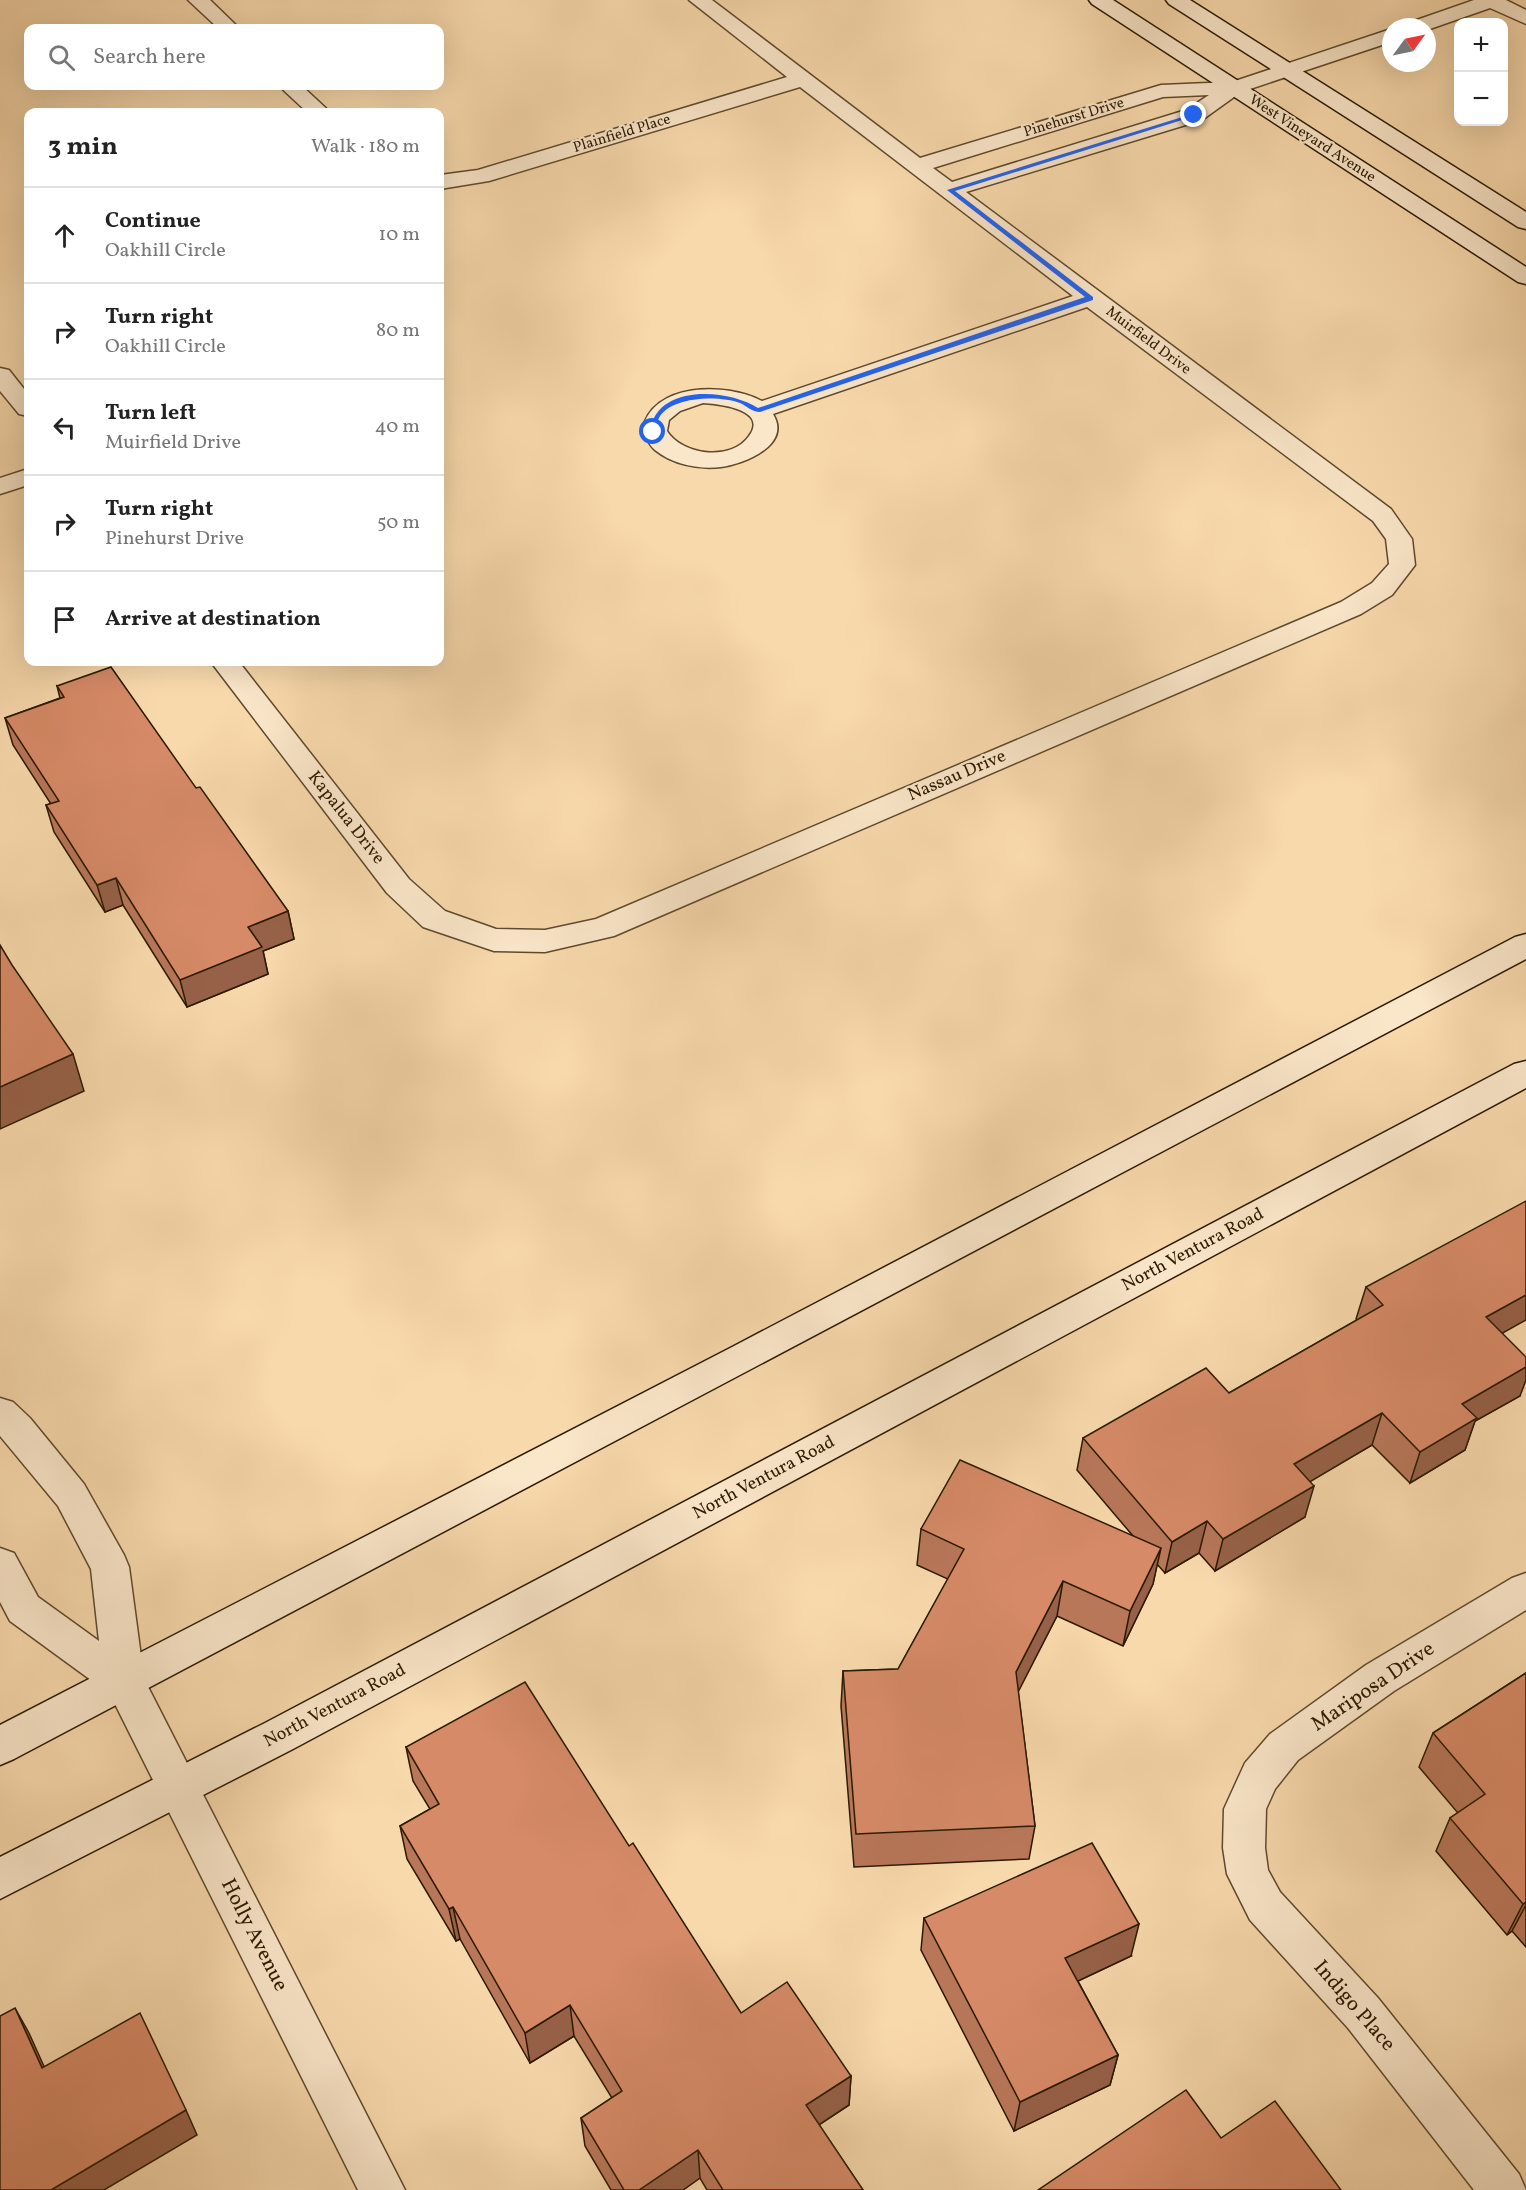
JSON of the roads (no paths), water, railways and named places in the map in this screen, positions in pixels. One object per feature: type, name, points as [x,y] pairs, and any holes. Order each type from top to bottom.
[{"type":"street","points":[[198,0],[225,24]]},
{"type":"street","name":"Muirfield Drive","points":[[699,0],[1090,298],[1382,515],[1399,539],[1402,565]]},
{"type":"street","name":"West Vineyard Avenue","points":[[1099,0],[1526,277]]},
{"type":"street","points":[[1176,0],[1526,222]]},
{"type":"street","points":[[1436,20],[1491,0],[1526,18]]},
{"type":"street","name":"Pinehurst Drive","points":[[917,166],[1161,91],[1234,88],[1382,38]]},
{"type":"street","name":"Plainfield Place","points":[[444,181],[481,176],[803,79]]},
{"type":"street","name":"Pinehurst Drive","points":[[950,190],[1194,115],[1234,88]]},
{"type":"street","points":[[294,90],[315,108]]},
{"type":"street","points":[[758,411],[1090,298]]},
{"type":"street","points":[[0,375],[24,404]]},
{"type":"street","points":[[0,486],[24,478]]},
{"type":"street","name":"Nassau Drive","points":[[494,940],[545,941],[603,928],[1351,608],[1382,589],[1402,565]]},
{"type":"street","name":"Kapalua Drive","points":[[228,666],[398,886],[434,919],[494,940]]},
{"type":"street","points":[[0,1746],[747,1356],[1526,945]]},
{"type":"street","name":"North Ventura Road","points":[[0,1879],[179,1788],[1526,1073]]},
{"type":"street","name":"Holly Avenue","points":[[0,1413],[17,1429],[71,1495],[110,1567],[124,1681],[382,2190]]},
{"type":"street","name":"Holly Avenue","points":[[0,1565],[24,1609],[124,1681]]},
{"type":"street","name":"Mariposa Drive","points":[[1245,1809],[1260,1776],[1284,1747],[1380,1678],[1526,1590]]},
{"type":"street","name":"Indigo Place","points":[[1245,1809],[1244,1848],[1248,1874],[1265,1906],[1363,2013],[1503,2190]]}]
